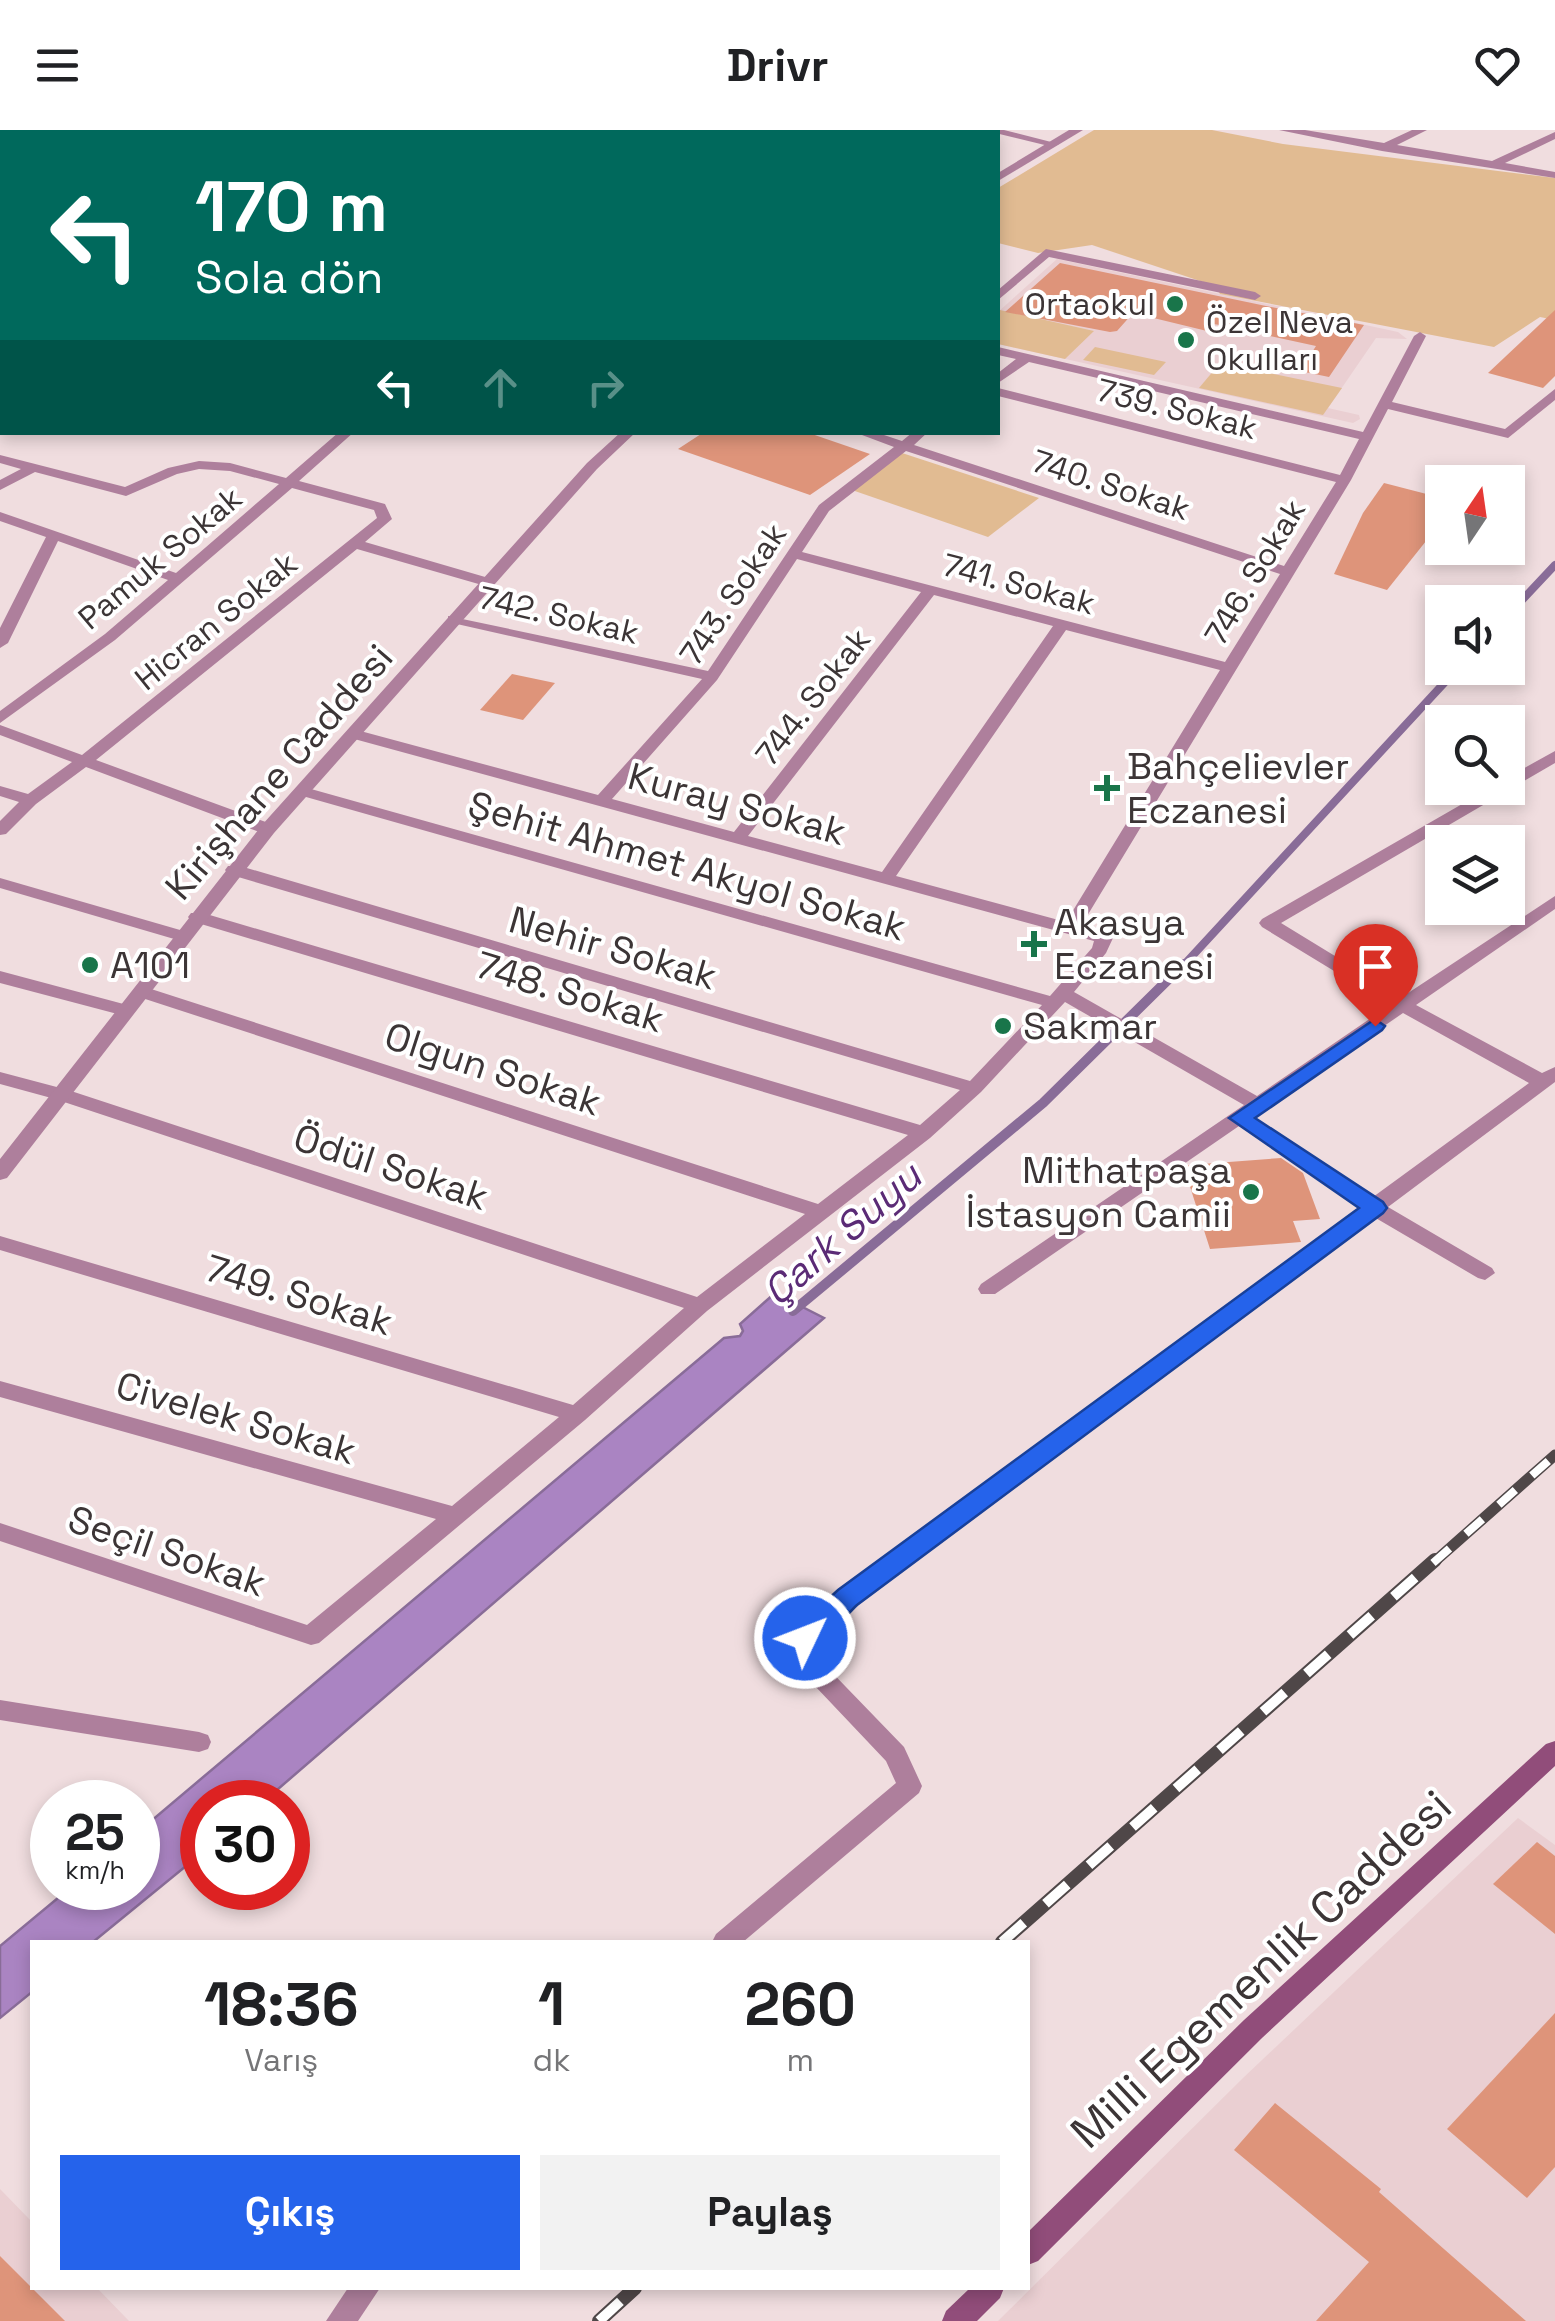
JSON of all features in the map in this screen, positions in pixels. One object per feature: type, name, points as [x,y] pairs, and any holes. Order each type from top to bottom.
[{"type":"main road","name":"Milli Egemenlik Caddesi","points":[[1030,2249],[1253,2029],[1555,1750]]},
{"type":"main road","points":[[956,2321],[988,2290]]},
{"type":"street","points":[[1000,175],[1077,130]]},
{"type":"street","points":[[1285,130],[1555,176]]},
{"type":"street","points":[[1382,148],[1421,130]]},
{"type":"street","points":[[1000,132],[1053,144]]},
{"type":"street","points":[[1491,166],[1555,135]]},
{"type":"street","points":[[1000,294],[1046,253],[1255,296]]},
{"type":"street","points":[[1000,274],[1018,278]]},
{"type":"street","name":"746. Sokak","points":[[1071,929],[1344,480],[1420,336]]},
{"type":"street","points":[[1000,352],[1364,436]]},
{"type":"street","points":[[1000,378],[1026,358]]},
{"type":"street","name":"739. Sokak","points":[[1000,393],[1344,480]]},
{"type":"street","points":[[1384,404],[1508,434],[1555,394]]},
{"type":"street","name":"Pamuk Sokak","points":[[0,718],[180,579],[345,435]]},
{"type":"street","name":"Kirişhane Caddesi","points":[[0,1173],[268,829],[592,466],[627,435]]},
{"type":"street","name":"740. Sokak","points":[[869,435],[1288,572]]},
{"type":"street","name":"743. Sokak","points":[[602,802],[712,677],[824,508],[918,435]]},
{"type":"street","points":[[0,460],[126,492],[173,471],[199,466],[230,467],[292,483]]},
{"type":"street","points":[[0,486],[32,468]]},
{"type":"street","name":"Hicran Sokak","points":[[0,830],[30,800],[386,519],[380,508],[292,483]]},
{"type":"street","points":[[0,516],[180,579]]},
{"type":"street","points":[[0,643],[54,535]]},
{"type":"street","points":[[356,544],[487,582]]},
{"type":"street","name":"741. Sokak","points":[[794,554],[1229,668]]},
{"type":"street","name":"744. Sokak","points":[[738,838],[931,590]]},
{"type":"street","name":"742. Sokak","points":[[453,619],[712,677]]},
{"type":"street","points":[[886,879],[1062,624]]},
{"type":"street","points":[[0,730],[268,829]]},
{"type":"street","name":"Kuray Sokak","points":[[353,734],[1104,938],[1065,999]]},
{"type":"street","points":[[1525,774],[1555,756]]},
{"type":"street","points":[[0,791],[30,800]]},
{"type":"street","name":"Şehit Ahmet Akyol Sokak","points":[[305,792],[1065,999],[1144,1038],[1258,1105]]},
{"type":"street","points":[[726,1940],[910,1786],[895,1754],[806,1660],[805,1638],[847,1597],[1549,1077],[1404,1006],[1268,923],[1471,805]]},
{"type":"street","name":"Nehir Sokak","points":[[234,870],[974,1088]]},
{"type":"street","points":[[0,883],[182,936]]},
{"type":"street","points":[[988,1289],[1555,901]]},
{"type":"street","name":"748. Sokak","points":[[196,917],[923,1134]]},
{"type":"street","points":[[0,977],[125,1010]]},
{"type":"street","name":"Olgun Sokak","points":[[142,992],[822,1213]]},
{"type":"street","points":[[454,1515],[700,1306],[923,1134],[1065,999]]},
{"type":"street","name":"Ödül Sokak","points":[[0,1078],[60,1094],[700,1306]]},
{"type":"street","points":[[1240,1118],[1375,1208],[1485,1273]]},
{"type":"street","name":"749. Sokak","points":[[0,1243],[577,1414]]},
{"type":"street","name":"Civelek Sokak","points":[[0,1389],[454,1515]]},
{"type":"street","name":"Seçil Sokak","points":[[0,1532],[311,1636],[454,1515]]},
{"type":"street","points":[[0,1710],[199,1742]]},
{"type":"street","points":[[340,2321],[364,2290]]},
{"type":"shaded area","points":[[1094,130],[1212,130],[1283,144],[1555,178],[1555,320],[1540,317],[1494,347],[1220,294],[1215,286],[1092,245],[1038,253],[1000,244],[1000,187]]},
{"type":"shaded area","name":"Özel Neva Okulları","points":[[1057,259],[1398,332],[1407,339],[1376,338],[1328,408],[1359,415],[1360,419],[1353,423],[1000,344],[1000,310]]},
{"type":"shaded area","points":[[1000,310],[1094,331],[1065,359],[1000,344]]},
{"type":"shaded area","points":[[1095,347],[1166,362],[1154,375],[1083,360]]},
{"type":"shaded area","points":[[1220,363],[1342,388],[1323,415],[1199,388]]},
{"type":"shaded area","points":[[902,453],[1039,498],[988,537],[849,489]]},
{"type":"shaded area","points":[[775,1293],[824,1318],[288,1780],[200,1780],[724,1338],[740,1336],[740,1324]]},
{"type":"shaded area","points":[[180,1797],[180,1871],[160,1887],[160,1813]]},
{"type":"shaded area","points":[[1518,1818],[1555,1845],[1555,2321],[998,2321],[1243,2078]]},
{"type":"shaded area","points":[[43,1910],[132,1910],[95,1940],[30,1940],[30,1994],[0,2018],[0,1946]]},
{"type":"shaded area","points":[[0,2189],[30,2220],[30,2290],[99,2290],[129,2321],[0,2321]]},
{"type":"building","points":[[1060,263],[1364,325],[1329,377],[1300,371],[1316,346],[1220,325],[1213,324],[1207,331],[1133,313],[1117,331],[1110,332],[1005,312]]},
{"type":"building","points":[[1555,310],[1555,376],[1543,388],[1488,373]]},
{"type":"building","points":[[699,435],[815,435],[870,454],[810,495],[678,449]]},
{"type":"building","points":[[1384,483],[1425,494],[1425,542],[1387,590],[1334,574],[1363,513]]},
{"type":"building","points":[[512,674],[555,683],[523,720],[480,710]]},
{"type":"building","name":"Mithatpaşa İstasyon Camii","points":[[1281,1158],[1303,1173],[1320,1219],[1293,1221],[1301,1242],[1210,1249],[1184,1168]]},
{"type":"building","points":[[1537,1842],[1555,1856],[1555,1934],[1493,1884]]},
{"type":"building","points":[[1555,2013],[1555,2167],[1527,2198],[1447,2129]]},
{"type":"building","points":[[1275,2103],[1381,2189],[1379,2192],[1526,2321],[1316,2321],[1369,2262],[1234,2150]]},
{"type":"building","points":[[0,2256],[65,2321],[0,2321]]},
{"type":"waterway","name":"Çark Suyu","points":[[1525,597],[1555,565]]},
{"type":"waterway","name":"Çark Suyu","points":[[1182,967],[1442,685]]},
{"type":"waterway","name":"Çark Suyu","points":[[793,1311],[1043,1103],[1184,964]]},
{"type":"railway","points":[[1433,1563],[1555,1455]]},
{"type":"railway","points":[[1004,1940],[1435,1560]]},
{"type":"railway","points":[[599,2321],[633,2290]]},
{"type":"place","name":"Ortaokul","points":[[1175,304]]},
{"type":"place","name":"Özel Neva Okulları","points":[[1186,340]]},
{"type":"place","name":"Bahçelievler Eczanesi","points":[[1107,788]]},
{"type":"place","name":"Akasya Eczanesi","points":[[1034,944]]},
{"type":"place","name":"A101","points":[[90,965]]},
{"type":"place","name":"Sakmar","points":[[1003,1026]]},
{"type":"place","name":"Mithatpaşa İstasyon Camii","points":[[1251,1192]]},
{"type":"route","points":[[805,1638],[847,1597],[1375,1208],[1240,1118],[1375,1026]]}]
